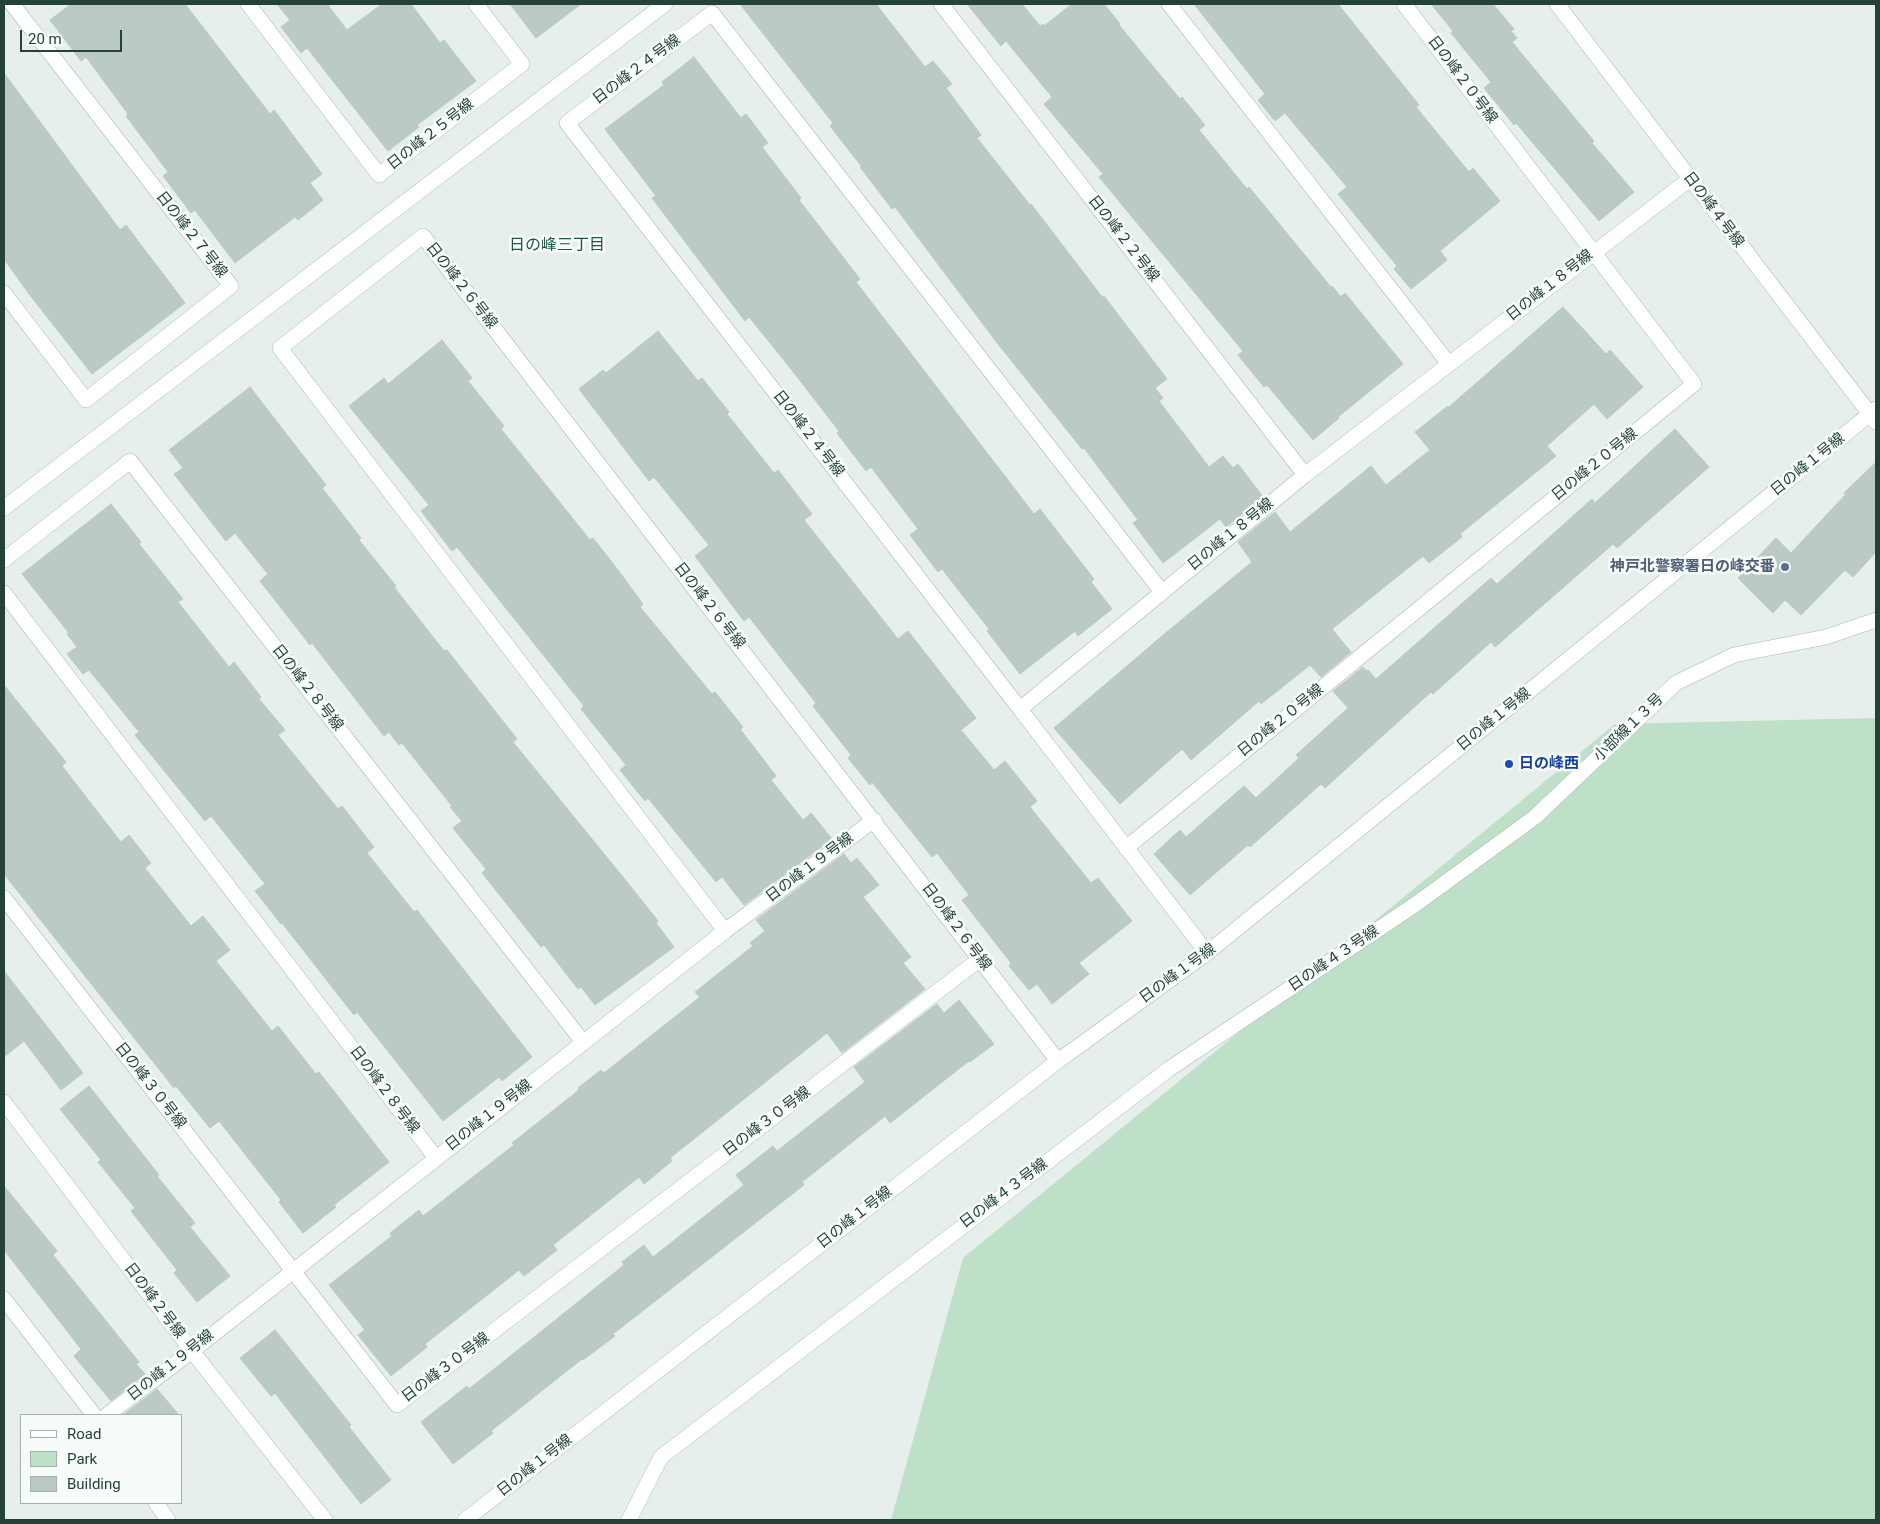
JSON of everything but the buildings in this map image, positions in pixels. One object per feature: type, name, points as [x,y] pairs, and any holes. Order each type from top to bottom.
[{"type":"street","name":"日の峰２７号線","points":[[4,293],[86,400],[230,286],[12,4]]},
{"type":"street","name":"日の峰２５号線","points":[[248,4],[379,175],[522,64],[476,4]]},
{"type":"street","points":[[4,508],[664,4]]},
{"type":"street","name":"日の峰２２号線","points":[[941,4],[1305,474]]},
{"type":"street","points":[[1169,4],[1449,364]]},
{"type":"street","name":"日の峰２０号線","points":[[1126,848],[1694,384],[1404,4]]},
{"type":"street","name":"日の峰４号線","points":[[1557,4],[1690,179],[1874,415]]},
{"type":"street","name":"日の峰２４号線","points":[[1020,709],[568,123],[712,13],[1162,592]]},
{"type":"street","name":"日の峰１８号線","points":[[1020,709],[1305,474],[1690,179]]},
{"type":"street","name":"日の峰２６号線","points":[[725,931],[280,348],[423,236],[1058,1061]]},
{"type":"street","name":"日の峰１号線","points":[[465,1520],[1058,1061],[1206,953],[1874,415]]},
{"type":"street","name":"日の峰２８号線","points":[[4,560],[130,461],[583,1042]]},
{"type":"street","name":"日の峰２８号線","points":[[4,593],[436,1158]]},
{"type":"street","name":"小部線１３号","points":[[1416,904],[1535,817],[1676,683],[1734,655],[1826,636],[1876,620]]},
{"type":"street","points":[[1020,709],[1206,953]]},
{"type":"street","name":"日の峰１９号線","points":[[108,1414],[192,1351],[725,931],[874,820]]},
{"type":"street","name":"日の峰３０号線","points":[[4,898],[397,1405],[980,959]]},
{"type":"street","name":"日の峰４３号線","points":[[628,1520],[661,1457],[1169,1069],[1416,904]]},
{"type":"street","name":"日の峰２号線","points":[[4,1102],[192,1351],[325,1520]]},
{"type":"street","points":[[4,1299],[93,1414]]},
{"type":"street","points":[[157,1504],[168,1520]]},
{"type":"green space","points":[[1876,718],[1876,1520],[891,1520],[963,1258],[1615,724]]},
{"type":"place","name":"神戸北警察署日の峰交番","points":[[1785,567]]},
{"type":"place","name":"日の峰西","points":[[1509,764]]},
{"type":"district","name":"日の峰三丁目","points":[[557,246]]}]
